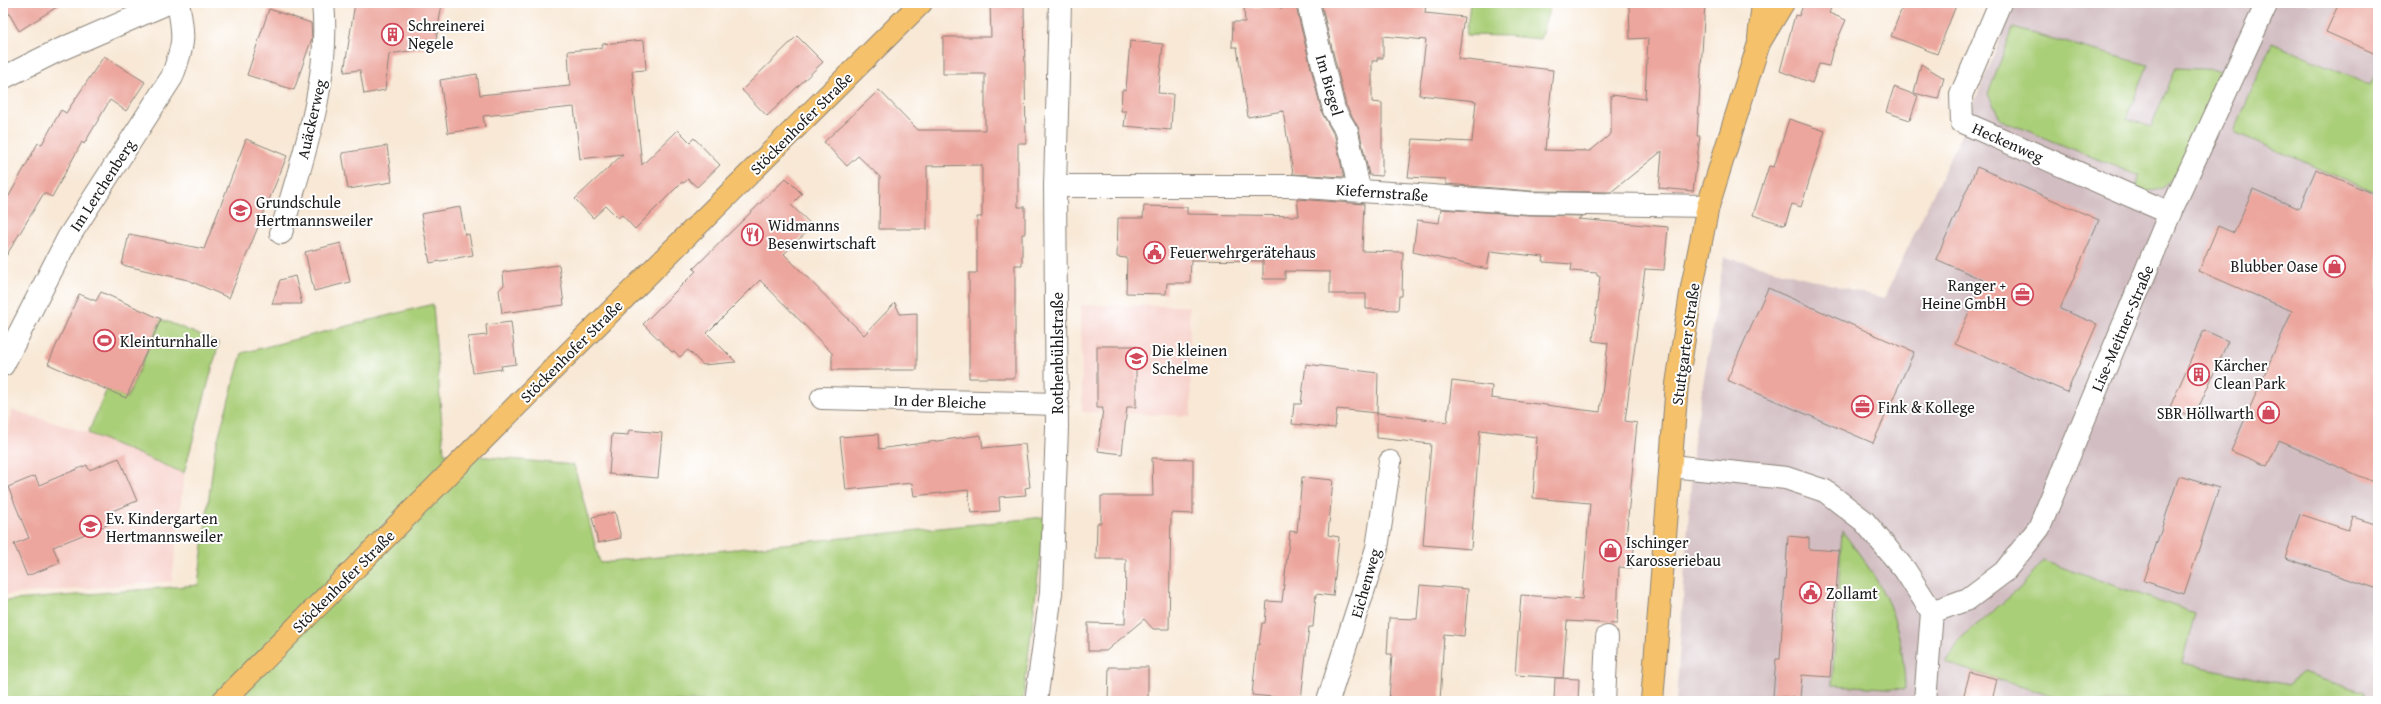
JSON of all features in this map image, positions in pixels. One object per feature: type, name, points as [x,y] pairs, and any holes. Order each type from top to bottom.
[{"type":"main road","name":"Stöckenhofer Straße","points":[[223,701],[555,367],[922,3]]},
{"type":"main road","points":[[1759,42],[1763,3]]},
{"type":"main road","name":"Stuttgarter Straße","points":[[1652,701],[1671,466],[1682,354],[1692,287],[1708,206],[1759,42],[1783,3]]},
{"type":"street","points":[[3,78],[57,51],[168,3]]},
{"type":"street","name":"Im Lerchenberg","points":[[3,365],[68,238],[172,77],[183,48],[183,29],[178,3]]},
{"type":"street","name":"Auäckerweg","points":[[281,233],[310,130],[321,77],[323,3]]},
{"type":"street","name":"Rothenbühlstraße","points":[[1036,701],[1051,593],[1058,404],[1056,186],[1060,3]]},
{"type":"street","name":"Im Biegel","points":[[1308,3],[1334,110],[1347,132],[1359,189]]},
{"type":"street","name":"Heckenweg","points":[[2000,3],[1961,95],[1962,122],[2170,213]]},
{"type":"street","name":"Lise-Meitner-Straße","points":[[1932,612],[1968,599],[2004,572],[2039,528],[2170,213],[2267,3]]},
{"type":"street","name":"Kiefernstraße","points":[[1056,186],[1224,185],[1359,189],[1529,203],[1708,206]]},
{"type":"street","name":"In der Bleiche","points":[[822,398],[1058,404]]},
{"type":"street","name":"Eichenweg","points":[[1328,701],[1377,548],[1390,462]]},
{"type":"street","points":[[1671,466],[1786,478],[1825,491],[1864,521],[1904,570],[1932,612],[1925,701]]},
{"type":"street","points":[[1604,701],[1607,637]]},
{"type":"shaded area","points":[[2015,3],[2378,3],[2378,701],[1676,701],[1694,438],[1724,257],[1884,298],[1962,133]]},
{"type":"shaded area","name":"Die kleinen Schelme","points":[[1081,305],[1189,306],[1191,416],[1082,412]]},
{"type":"shaded area","name":"Ev. Kindergarten Hertmannsweiler","points":[[12,410],[88,433],[184,473],[172,581],[3,595],[3,455]]},
{"type":"green space","points":[[1470,3],[1551,3],[1540,39],[1507,36],[1466,35]]},
{"type":"green space","points":[[2013,28],[2148,65],[2126,118],[2151,127],[2176,68],[2224,70],[2177,173],[2168,184],[2155,190],[2136,190],[2139,176],[2001,120],[1988,94]]},
{"type":"green space","points":[[2272,43],[2370,85],[2376,73],[2378,74],[2378,194],[2234,132]]},
{"type":"green space","points":[[433,304],[444,453],[574,465],[600,563],[1045,517],[1023,701],[3,701],[3,601],[198,585],[215,449],[242,353]]},
{"type":"green space","points":[[161,319],[219,343],[184,473],[88,433],[107,389],[127,398]]},
{"type":"green space","points":[[1842,531],[1857,550],[1880,586],[1888,604],[1895,622],[1900,642],[1905,689],[1832,685]]},
{"type":"green space","points":[[2043,561],[2195,613],[2182,663],[2288,685],[2302,673],[2364,692],[2364,701],[2067,701],[1946,663],[1961,638],[2019,589]]},
{"type":"building","points":[[3,3],[63,3],[19,31]]},
{"type":"building","name":"Schreinerei Negele","points":[[355,3],[442,3],[435,47],[389,54],[385,90],[364,94],[360,70],[344,72]]},
{"type":"building","points":[[990,3],[1024,3],[1026,143],[1018,143],[1018,207],[1025,207],[1025,234],[1022,234],[1022,265],[1015,265],[1015,378],[969,378],[969,273],[977,273],[977,217],[982,217],[982,165],[927,166],[927,229],[879,229],[880,177],[858,156],[847,166],[824,142],[879,90],[918,130],[985,130],[985,74],[943,74],[943,37],[991,37]]},
{"type":"building","points":[[1321,3],[1426,3],[1425,13],[1464,17],[1458,59],[1553,70],[1545,150],[1590,151],[1611,134],[1611,95],[1645,99],[1648,38],[1630,39],[1629,3],[1705,3],[1697,136],[1700,136],[1693,191],[1659,188],[1662,151],[1611,192],[1530,191],[1446,184],[1446,179],[1408,177],[1413,139],[1472,142],[1476,101],[1419,95],[1426,40],[1383,36],[1383,58],[1377,58],[1377,61],[1372,61],[1372,102],[1382,103],[1382,176],[1369,175],[1359,129],[1346,105]]},
{"type":"building","points":[[1804,3],[1833,3],[1829,13],[1846,20],[1832,52],[1829,66],[1819,64],[1812,83],[1780,71],[1795,15],[1799,16]]},
{"type":"building","points":[[1904,3],[1957,3],[1937,54],[1891,36]]},
{"type":"building","points":[[2339,3],[2378,3],[2378,55],[2326,32]]},
{"type":"building","points":[[1279,6],[1280,8],[1296,7],[1322,113],[1335,137],[1344,177],[1293,174],[1283,111],[1248,117],[1237,47],[1232,47],[1233,22],[1245,22],[1244,8]]},
{"type":"building","points":[[269,9],[311,23],[312,38],[294,90],[247,75]]},
{"type":"building","points":[[797,36],[823,62],[767,116],[742,90]]},
{"type":"building","points":[[644,40],[646,70],[632,71],[642,165],[678,130],[690,142],[694,138],[720,165],[697,187],[688,179],[684,183],[682,182],[635,229],[622,215],[618,218],[606,206],[593,218],[575,199],[623,154],[580,159],[574,107],[483,116],[485,127],[448,133],[440,80],[477,74],[480,95],[570,86],[568,51],[603,48],[602,44]]},
{"type":"building","points":[[1130,41],[1163,44],[1158,93],[1173,94],[1171,130],[1124,126],[1126,111],[1121,111],[1122,90],[1126,90]]},
{"type":"building","points":[[104,56],[145,82],[126,111],[110,100],[84,144],[82,142],[52,197],[44,193],[3,261],[3,192],[9,196],[38,143],[42,144],[61,110],[66,113]]},
{"type":"building","points":[[1921,64],[1944,78],[1938,99],[1914,93]]},
{"type":"building","points":[[1894,87],[1918,96],[1910,120],[1886,112]]},
{"type":"building","points":[[1789,119],[1825,131],[1801,207],[1792,204],[1785,225],[1753,215],[1769,166],[1774,167]]},
{"type":"building","name":"Grundschule Hertmannsweiler","points":[[246,139],[287,156],[229,298],[188,280],[122,265],[129,234],[204,249]]},
{"type":"building","points":[[387,146],[392,182],[348,189],[342,153]]},
{"type":"building","name":"Ranger + Heine GmbH","points":[[1977,167],[2099,220],[2060,309],[2097,324],[2067,392],[1955,344],[1983,280],[1936,259]]},
{"type":"building","points":[[2316,169],[2378,196],[2378,484],[2279,441],[2267,466],[2231,451],[2292,311],[2199,271],[2218,226],[2234,233],[2253,189],[2299,209]]},
{"type":"building","points":[[786,178],[802,194],[791,205],[813,226],[784,254],[864,335],[895,303],[900,314],[917,313],[917,370],[832,370],[832,353],[760,280],[707,333],[736,362],[703,365],[688,350],[680,357],[674,351],[672,352],[643,324],[696,271],[693,269]]},
{"type":"building","points":[[1297,199],[1364,204],[1362,251],[1403,252],[1402,296],[1399,296],[1398,310],[1366,309],[1366,294],[1330,294],[1330,272],[1285,271],[1285,279],[1263,279],[1263,261],[1191,260],[1190,283],[1167,283],[1166,294],[1126,293],[1127,258],[1117,257],[1118,218],[1143,218],[1144,206],[1187,207],[1187,214],[1299,216]]},
{"type":"building","points":[[460,207],[465,235],[469,234],[473,255],[430,263],[421,214]]},
{"type":"building","points":[[1441,209],[1528,215],[1582,216],[1578,219],[1668,227],[1664,270],[1645,269],[1625,421],[1637,423],[1626,537],[1635,538],[1632,568],[1619,567],[1617,624],[1567,621],[1563,678],[1515,675],[1521,595],[1582,599],[1590,503],[1533,498],[1537,437],[1480,430],[1471,549],[1423,545],[1431,444],[1377,438],[1377,413],[1447,422],[1452,381],[1492,386],[1491,398],[1600,412],[1608,343],[1593,341],[1600,276],[1597,276],[1597,273],[1571,271],[1572,264],[1543,262],[1544,257],[1490,251],[1487,269],[1413,252],[1417,220],[1439,223]]},
{"type":"building","points":[[341,243],[350,282],[314,291],[305,252]]},
{"type":"building","points":[[559,265],[564,305],[502,313],[499,290],[504,285],[503,272]]},
{"type":"building","points":[[295,276],[302,304],[272,304],[280,280]]},
{"type":"building","points":[[1768,288],[1914,352],[1873,443],[1727,380]]},
{"type":"building","name":"Kleinturnhalle","points":[[101,292],[161,319],[126,398],[48,364],[79,294],[96,301]]},
{"type":"building","points":[[511,322],[516,364],[501,366],[502,369],[473,373],[468,337],[487,335],[486,325]]},
{"type":"building","name":"Kärcher Clean Park","points":[[2204,330],[2228,341],[2194,418],[2170,407]]},
{"type":"building","points":[[1097,346],[1136,346],[1136,407],[1127,407],[1122,454],[1098,451],[1103,408],[1097,408]]},
{"type":"building","points":[[1306,364],[1378,373],[1377,413],[1337,409],[1335,428],[1292,424],[1294,404],[1301,404]]},
{"type":"building","points":[[629,430],[662,433],[658,478],[609,474],[612,434],[628,435]]},
{"type":"building","points":[[878,434],[879,449],[981,435],[983,448],[1025,444],[1030,487],[1025,488],[1026,495],[999,497],[1000,511],[971,513],[968,490],[914,496],[912,483],[846,490],[840,437]]},
{"type":"building","points":[[119,458],[137,501],[107,513],[112,523],[53,547],[60,563],[27,576],[14,544],[29,538],[8,487],[35,476],[39,485],[87,465],[89,470]]},
{"type":"building","points":[[1152,458],[1193,459],[1193,514],[1171,513],[1169,629],[1153,629],[1144,619],[1106,651],[1088,651],[1088,623],[1125,624],[1126,559],[1096,559],[1097,523],[1101,523],[1101,496],[1153,496]]},
{"type":"building","points":[[2179,476],[2219,488],[2184,594],[2144,581]]},
{"type":"building","points":[[1302,477],[1333,480],[1328,535],[1339,537],[1333,596],[1316,594],[1313,627],[1309,627],[1301,700],[1252,695],[1257,645],[1259,645],[1262,623],[1265,623],[1267,601],[1282,602],[1290,531],[1297,532]]},
{"type":"building","points":[[615,512],[621,538],[598,543],[592,517]]},
{"type":"building","points":[[2300,514],[2348,530],[2353,517],[2378,525],[2378,589],[2285,558]]},
{"type":"building","name":"Zollamt","points":[[1788,536],[1809,538],[1809,549],[1839,551],[1830,677],[1802,675],[1800,698],[1773,696],[1776,659],[1780,659]]},
{"type":"building","points":[[1420,585],[1468,589],[1464,636],[1444,634],[1440,701],[1389,701],[1392,654],[1387,654],[1389,618],[1417,619]]},
{"type":"building","points":[[1109,667],[1148,667],[1148,701],[1108,701]]},
{"type":"building","points":[[1970,672],[1997,679],[1992,701],[1963,698]]},
{"type":"building","points":[[1555,678],[1579,679],[1578,701],[1554,701]]},
{"type":"place","name":"Schreinerei Negele","points":[[393,34]]},
{"type":"place","name":"Grundschule Hertmannsweiler","points":[[241,211]]},
{"type":"place","name":"Widmanns Besenwirtschaft","points":[[752,234]]},
{"type":"place","name":"Feuerwehrgerätehaus","points":[[1154,252]]},
{"type":"place","name":"Blubber Oase","points":[[2334,266]]},
{"type":"place","name":"Ranger + Heine GmbH","points":[[2022,294]]},
{"type":"place","name":"Kleinturnhalle","points":[[105,341]]},
{"type":"place","name":"Die kleinen Schelme","points":[[1136,359]]},
{"type":"place","name":"Kärcher Clean Park","points":[[2199,374]]},
{"type":"place","name":"Fink & Kollege","points":[[1862,407]]},
{"type":"place","name":"SBR Höllwarth","points":[[2269,413]]},
{"type":"place","name":"Ev. Kindergarten Hertmannsweiler","points":[[91,527]]},
{"type":"place","name":"Ischinger Karosseriebau","points":[[1610,551]]},
{"type":"place","name":"Zollamt","points":[[1810,593]]}]
